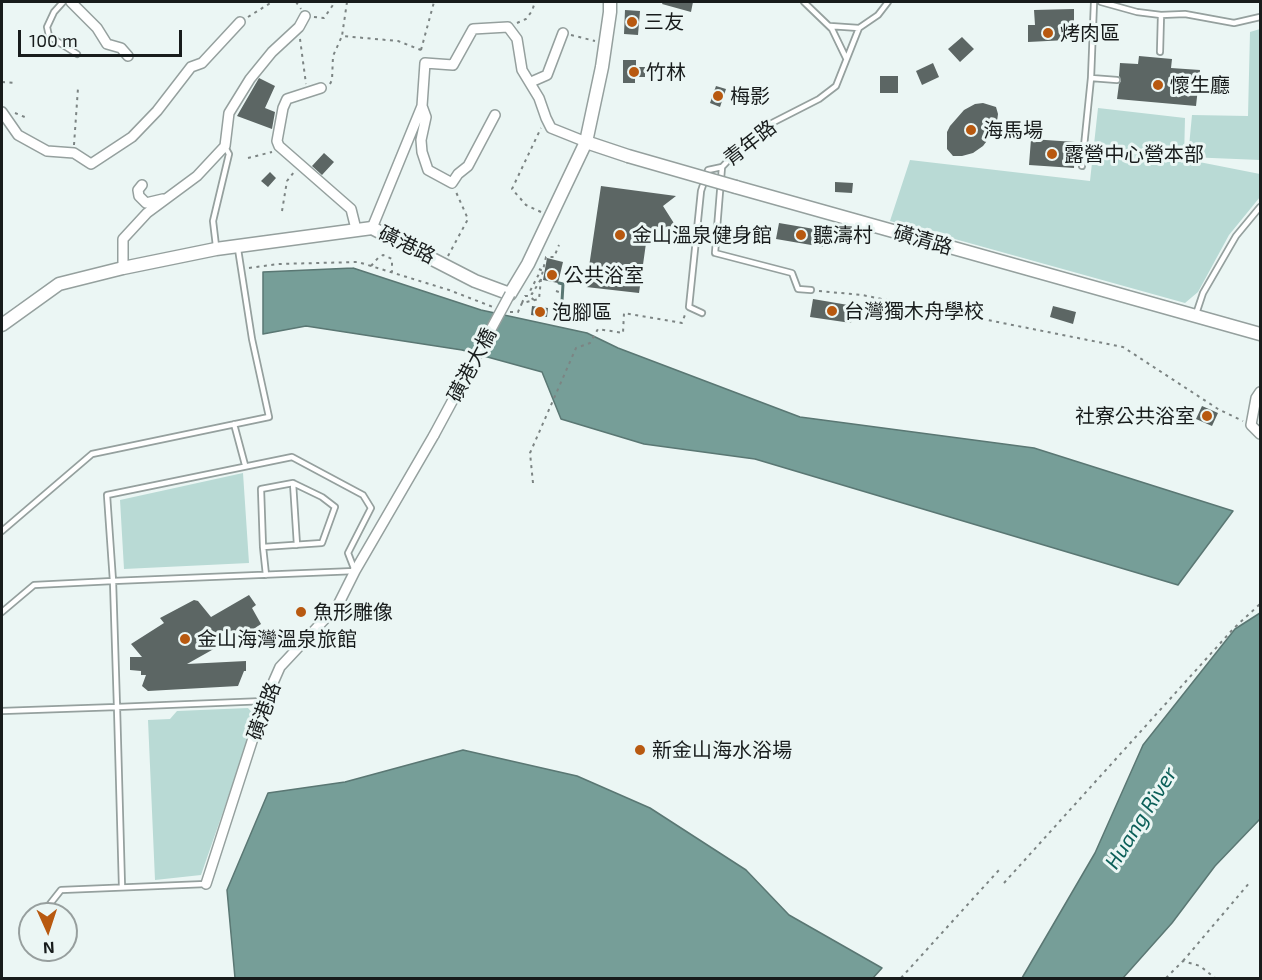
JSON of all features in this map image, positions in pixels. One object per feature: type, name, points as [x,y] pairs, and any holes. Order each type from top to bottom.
[{"type":"street","points":[[71,2],[97,28],[107,44],[121,48],[128,56]]},
{"type":"street","points":[[510,294],[552,218],[586,142],[605,44],[610,2]]},
{"type":"street","points":[[123,268],[123,239],[147,213],[197,176],[225,146],[229,113],[260,66],[299,27],[305,16]]},
{"type":"street","points":[[2,112],[18,135],[47,151],[74,153],[92,164],[132,137],[191,67],[202,63],[240,22]]},
{"type":"street","points":[[372,228],[422,106],[425,63],[453,65],[473,29],[508,27],[517,39],[522,70],[539,98],[551,128],[586,142]]},
{"type":"street","points":[[531,82],[547,75],[562,33]]},
{"type":"street","points":[[321,88],[288,99],[283,108],[277,141],[279,146],[351,209],[356,229]]},
{"type":"street","points":[[422,106],[426,117],[421,140],[422,152],[428,170],[452,183],[468,166],[495,115]]},
{"type":"street","name":"磺清路","points":[[586,142],[736,187],[1260,334]]},
{"type":"street","points":[[142,186],[138,190],[139,196],[146,203],[165,198]]},
{"type":"street","name":"磺港路","points":[[2,325],[59,284],[216,249],[372,228],[475,281],[510,294]]},
{"type":"street","name":"磺港大橋","points":[[434,435],[510,294]]},
{"type":"street","points":[[1260,392],[1256,398],[1251,425],[1260,434]]},
{"type":"street","name":"磺港路","points":[[206,884],[265,701],[280,667],[338,605],[355,571],[434,435]]},
{"type":"lane","points":[[63,2],[54,12],[47,27],[49,36],[77,54]]},
{"type":"lane","points":[[804,2],[830,27],[846,58]]},
{"type":"lane","points":[[830,27],[859,28],[878,15],[888,2]]},
{"type":"lane","points":[[1082,166],[1091,78],[1094,2]]},
{"type":"lane","points":[[1101,2],[1137,12],[1161,15],[1185,14],[1234,23],[1260,17]]},
{"type":"lane","points":[[1160,52],[1161,15]]},
{"type":"lane","name":"青年路","points":[[689,307],[701,191],[708,170],[722,167],[749,139],[772,123],[819,99],[836,86],[859,28]]},
{"type":"lane","points":[[1091,78],[1117,80]]},
{"type":"lane","points":[[216,249],[213,221],[229,154],[225,146]]},
{"type":"lane","points":[[722,167],[715,253],[792,273],[798,289],[811,290]]},
{"type":"lane","points":[[1195,316],[1203,293],[1236,236],[1260,207]]},
{"type":"lane","points":[[2,531],[92,454],[269,417],[252,339],[238,246]]},
{"type":"lane","points":[[689,307],[702,313]]},
{"type":"lane","points":[[234,424],[245,465]]},
{"type":"lane","points":[[2,612],[34,585],[113,581],[355,571],[348,554],[371,507],[363,495],[292,457],[107,495],[113,581],[122,887]]},
{"type":"lane","points":[[263,547],[322,543],[335,507],[322,497],[293,483],[261,489],[263,547],[266,575]]},
{"type":"lane","points":[[293,483],[297,545]]},
{"type":"lane","points":[[2,711],[265,701]]},
{"type":"lane","points":[[52,902],[62,890],[206,884]]},
{"type":"path","points":[[240,22],[272,2]]},
{"type":"path","points":[[296,2],[305,16],[324,18],[335,2]]},
{"type":"path","points":[[321,88],[329,86],[332,80],[333,56],[342,36],[347,2]]},
{"type":"path","points":[[425,63],[421,50],[434,2]]},
{"type":"path","points":[[508,27],[526,19],[535,2]]},
{"type":"path","points":[[299,27],[306,80],[305,93]]},
{"type":"path","points":[[562,33],[605,44]]},
{"type":"path","points":[[342,36],[398,42],[421,50]]},
{"type":"path","points":[[2,82],[15,83]]},
{"type":"path","points":[[74,153],[78,88]]},
{"type":"path","points":[[546,118],[512,189],[526,205],[552,218]]},
{"type":"path","points":[[248,158],[273,152],[279,146]]},
{"type":"path","points":[[282,211],[287,181],[299,164]]},
{"type":"path","points":[[444,264],[468,219],[452,183]]},
{"type":"path","points":[[504,310],[518,312],[522,303],[539,299],[540,280],[546,257],[554,257],[558,245]]},
{"type":"path","points":[[371,266],[383,255],[392,259],[392,272]]},
{"type":"path","points":[[242,269],[278,264],[358,262],[450,290],[496,308]]},
{"type":"path","points":[[537,269],[541,270],[529,292],[532,294],[540,280]]},
{"type":"path","points":[[811,290],[862,295],[1123,347],[1218,409],[1251,425]]},
{"type":"path","points":[[533,483],[530,453],[576,348],[590,343],[598,329],[623,333],[624,312],[682,323],[689,307]]},
{"type":"path","points":[[1004,884],[1234,628],[1260,603]]},
{"type":"path","points":[[901,978],[999,870]]},
{"type":"path","points":[[1166,978],[1183,962],[1251,881]]},
{"type":"path","points":[[1183,962],[1200,966],[1215,978]]},
{"type":"shaded area","points":[[1260,29],[1260,160],[1188,157],[1192,115],[1248,116],[1250,32]]},
{"type":"shaded area","points":[[1098,108],[1185,118],[1184,159],[1260,174],[1260,197],[1229,235],[1198,292],[1185,303],[890,221],[910,160],[1090,181]]},
{"type":"shaded area","points":[[243,473],[249,563],[124,569],[120,500]]},
{"type":"shaded area","points":[[248,708],[256,717],[201,875],[155,880],[148,720],[170,719],[177,711]]},
{"type":"water","points":[[353,268],[481,310],[587,333],[618,348],[800,417],[1034,448],[1233,511],[1178,585],[755,459],[644,444],[561,419],[542,372],[462,350],[306,326],[263,334],[263,272]]},
{"type":"water","name":"Huang River","points":[[1260,613],[1260,819],[1215,866],[1172,923],[1123,978],[1022,978],[1095,853],[1143,745],[1235,629]]},
{"type":"water","points":[[463,750],[577,776],[650,808],[746,870],[789,915],[882,968],[873,978],[235,978],[227,890],[268,793],[345,782]]},
{"type":"building","points":[[663,2],[693,2],[691,12],[662,4]]},
{"type":"building","name":"烤肉區","points":[[1074,9],[1074,25],[1067,25],[1067,40],[1028,42],[1028,25],[1035,25],[1034,10]]},
{"type":"building","name":"三友","points":[[625,10],[640,11],[638,35],[624,34]]},
{"type":"building","points":[[962,37],[974,49],[960,62],[948,49]]},
{"type":"building","name":"懷生廳","points":[[1139,56],[1172,59],[1171,68],[1200,70],[1196,106],[1117,99],[1121,81],[1120,63],[1138,64]]},
{"type":"building","name":"竹林","points":[[623,60],[636,60],[636,67],[645,67],[645,77],[635,77],[635,83],[623,83]]},
{"type":"building","points":[[933,63],[939,77],[922,85],[916,71]]},
{"type":"building","points":[[880,76],[898,76],[898,93],[880,93]]},
{"type":"building","points":[[259,78],[275,86],[265,108],[275,112],[272,129],[237,116]]},
{"type":"building","name":"梅影","points":[[716,86],[726,89],[720,107],[710,103]]},
{"type":"building","name":"海馬場","points":[[983,103],[996,107],[998,114],[996,129],[983,146],[973,153],[953,156],[947,149],[947,132],[950,126],[964,110],[975,104]]},
{"type":"building","name":"露營中心營本部","points":[[1031,139],[1075,142],[1074,168],[1029,165]]},
{"type":"building","points":[[324,153],[334,162],[322,175],[312,166]]},
{"type":"building","points":[[270,172],[276,178],[268,187],[261,181]]},
{"type":"building","points":[[835,182],[853,183],[852,193],[835,192]]},
{"type":"building","name":"金山溫泉健身館","points":[[601,186],[676,196],[663,206],[677,228],[658,242],[648,229],[639,293],[586,287]]},
{"type":"building","name":"聽濤村","points":[[779,223],[826,231],[823,247],[776,239]]},
{"type":"building","name":"公共浴室","points":[[547,258],[563,262],[558,283],[543,280]]},
{"type":"building","name":"台灣獨木舟學校","points":[[813,299],[854,306],[851,323],[810,317]]},
{"type":"building","name":"泡腳區","points":[[532,306],[548,308],[547,317],[531,315]]},
{"type":"building","points":[[1053,306],[1076,312],[1073,324],[1050,317]]},
{"type":"building","name":"社寮公共浴室","points":[[1202,406],[1218,413],[1212,426],[1196,419]]},
{"type":"building","name":"金山海灣溫泉旅館","points":[[249,595],[256,605],[252,608],[261,624],[187,664],[246,661],[246,671],[238,686],[148,691],[142,686],[146,675],[141,675],[141,671],[130,670],[130,657],[142,657],[131,644],[164,623],[160,618],[194,600],[198,601],[211,617]]},
{"type":"waterway","points":[[559,283],[563,284],[561,318]]},
{"type":"place","name":"三友","points":[[632,22]]},
{"type":"place","name":"烤肉區","points":[[1048,33]]},
{"type":"place","name":"竹林","points":[[634,72]]},
{"type":"place","name":"懷生廳","points":[[1158,85]]},
{"type":"place","name":"梅影","points":[[718,96]]},
{"type":"place","name":"海馬場","points":[[971,130]]},
{"type":"place","name":"露營中心營本部","points":[[1052,154]]},
{"type":"place","name":"金山溫泉健身館","points":[[620,235]]},
{"type":"place","name":"聽濤村","points":[[801,235]]},
{"type":"place","name":"公共浴室","points":[[552,275]]},
{"type":"place","name":"台灣獨木舟學校","points":[[832,311]]},
{"type":"place","name":"泡腳區","points":[[540,312]]},
{"type":"place","name":"社寮公共浴室","points":[[1207,416]]},
{"type":"place","name":"魚形雕像","points":[[301,612]]},
{"type":"place","name":"金山海灣溫泉旅館","points":[[185,639]]},
{"type":"place","name":"新金山海水浴場","points":[[640,750]]}]
